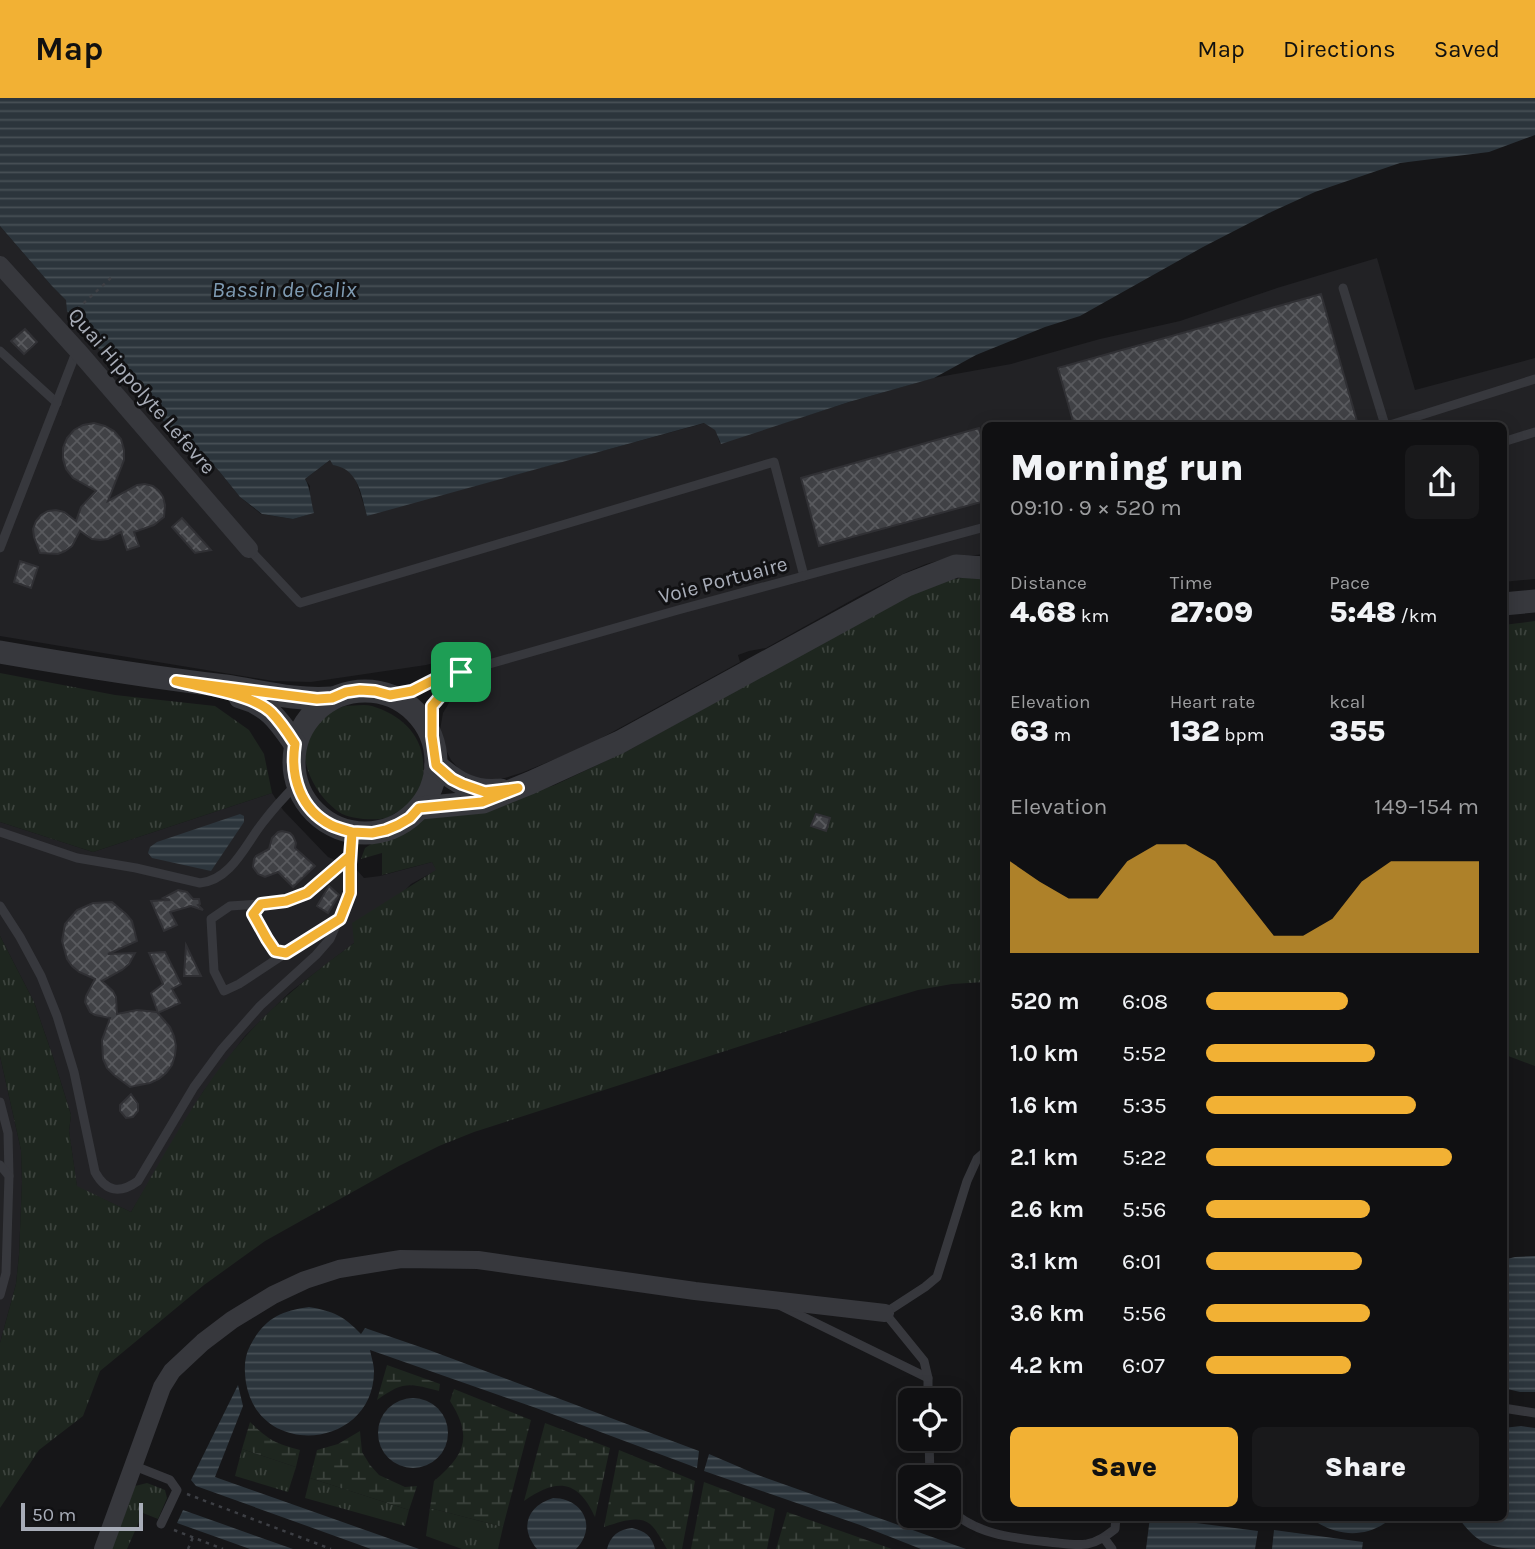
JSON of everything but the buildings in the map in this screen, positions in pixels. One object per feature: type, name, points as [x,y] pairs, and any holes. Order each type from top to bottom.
[{"type":"street","name":"Quai Hippolyte Lefevre","points":[[0,265],[249,549]]},
{"type":"street","points":[[419,808],[482,802],[518,788],[620,742],[907,585],[956,566],[982,568]]},
{"type":"street","points":[[1507,604],[1535,601]]},
{"type":"street","points":[[0,652],[176,681],[299,698],[332,698]]},
{"type":"street","points":[[176,681],[254,701],[270,710],[295,744]]},
{"type":"street","points":[[375,691],[390,695],[407,704],[422,718],[432,736],[436,765],[431,788],[410,818],[386,830],[372,833],[352,832],[332,825],[310,808],[297,784],[293,757],[300,729],[320,706],[346,692],[375,691]]},
{"type":"street","points":[[436,765],[452,779],[485,792],[518,788]]},
{"type":"street","points":[[103,1549],[162,1387],[172,1371],[212,1335],[253,1306],[305,1280],[339,1269],[401,1259],[478,1260],[695,1291],[885,1313]]},
{"type":"lane","points":[[1343,288],[1384,422]]},
{"type":"lane","points":[[0,548],[77,350]]},
{"type":"lane","points":[[0,351],[57,402]]},
{"type":"lane","points":[[1399,422],[1535,379]]},
{"type":"lane","points":[[1507,442],[1535,432]]},
{"type":"lane","points":[[249,549],[300,603],[774,462],[804,576]]},
{"type":"lane","name":"Voie Portuaire","points":[[390,695],[412,691],[453,670],[465,671],[982,528]]},
{"type":"lane","points":[[432,736],[432,706],[465,671]]},
{"type":"lane","points":[[0,832],[78,858],[209,883],[239,857],[261,824],[297,784]]},
{"type":"lane","points":[[0,906],[41,976],[57,1016],[74,1072],[95,1172],[98,1178],[115,1190],[138,1181],[194,1087],[222,1049],[260,1006],[330,939],[350,893],[352,832]]},
{"type":"lane","points":[[340,919],[224,991],[214,971],[211,919],[230,906],[286,901],[307,893],[350,856]]},
{"type":"lane","points":[[261,904],[253,914],[275,951],[286,953]]},
{"type":"lane","points":[[0,1102],[8,1133],[9,1176],[6,1273],[0,1295]]},
{"type":"lane","points":[[928,1388],[924,1361],[885,1313],[937,1277],[967,1181],[982,1155]]},
{"type":"lane","points":[[0,1165],[9,1176]]},
{"type":"lane","points":[[766,1299],[928,1378]]},
{"type":"lane","points":[[1507,1409],[1535,1413]]},
{"type":"lane","points":[[132,1465],[170,1480],[177,1490],[161,1524]]},
{"type":"lane","points":[[961,1519],[1003,1537],[1075,1545],[1089,1544],[1104,1538],[1115,1529],[1116,1521]]},
{"type":"lane","points":[[1104,1538],[1112,1549]]},
{"type":"path","points":[[71,315],[114,275]]},
{"type":"path","points":[[177,1490],[331,1549]]},
{"type":"path","points":[[161,1524],[223,1549]]},
{"type":"path","points":[[188,1549],[193,1537]]},
{"type":"shaded area","points":[[0,226],[67,300],[68,311],[80,328],[90,335],[127,379],[135,394],[179,436],[192,443],[240,497],[261,514],[293,519],[313,513],[310,486],[305,479],[330,460],[355,477],[367,515],[705,423],[715,429],[720,443],[933,378],[1011,364],[1100,339],[1180,321],[1377,258],[1415,390],[1535,358],[1535,579],[1507,582],[1507,422],[982,422],[982,554],[948,558],[907,572],[766,648],[738,655],[740,662],[585,747],[505,778],[475,778],[459,769],[444,746],[440,730],[443,713],[453,696],[474,684],[465,655],[426,665],[311,682],[273,681],[0,636]]},
{"type":"shaded area","points":[[272,793],[283,810],[328,857],[356,869],[364,878],[432,862],[437,870],[411,884],[354,943],[290,992],[245,1036],[203,1092],[131,1212],[77,1187],[69,1131],[71,1115],[34,1002],[0,936],[0,822],[93,852]]},
{"type":"shaded area","points":[[0,1056],[21,1150],[22,1182],[16,1284],[0,1343]]},
{"type":"green space","points":[[982,576],[982,982],[918,990],[865,1006],[474,1132],[399,1166],[265,1241],[204,1285],[100,1371],[83,1416],[39,1450],[0,1508],[0,1343],[16,1284],[22,1182],[21,1150],[0,1056],[0,936],[34,1002],[71,1115],[69,1131],[77,1186],[131,1212],[198,1099],[245,1037],[283,999],[354,943],[352,923],[436,870],[432,862],[382,875],[382,853],[361,859],[365,848],[434,815],[504,802],[555,785],[631,749],[907,595],[945,581]]},
{"type":"green space","points":[[1535,621],[1535,1066],[1507,1056],[1507,624]]},
{"type":"green space","points":[[0,673],[115,695],[215,706],[249,730],[264,754],[272,793],[93,852],[0,822]]},
{"type":"green space","points":[[369,705],[391,714],[407,726],[418,742],[424,769],[420,793],[409,805],[386,818],[362,819],[339,812],[321,795],[308,772],[305,747],[307,734],[313,723],[324,714],[345,706]]},
{"type":"green space","points":[[387,1365],[440,1384],[439,1391],[406,1385],[393,1389],[377,1400]]},
{"type":"green space","points":[[454,1389],[531,1420],[503,1527],[430,1508],[434,1481],[453,1463],[462,1445],[462,1425],[450,1401]]},
{"type":"green space","points":[[250,1422],[272,1440],[300,1450],[296,1467],[242,1449]]},
{"type":"green space","points":[[545,1423],[610,1448],[595,1517],[581,1495],[565,1486],[546,1488],[524,1501]]},
{"type":"green space","points":[[360,1431],[362,1452],[379,1475],[405,1487],[417,1486],[409,1510],[310,1478],[317,1450],[338,1444]]},
{"type":"green space","points":[[242,1449],[296,1467],[288,1492],[235,1476]]},
{"type":"green space","points":[[619,1450],[695,1481],[682,1549],[667,1549],[655,1529],[645,1521],[627,1520],[604,1527]]},
{"type":"green space","points":[[310,1478],[409,1510],[405,1526],[305,1498]]},
{"type":"green space","points":[[704,1482],[775,1509],[767,1549],[691,1549]]},
{"type":"green space","points":[[147,1483],[165,1490],[167,1498],[158,1519],[143,1513],[127,1549],[112,1549],[135,1486]]},
{"type":"green space","points":[[430,1508],[503,1527],[498,1549],[462,1549],[426,1536]]},
{"type":"green space","points":[[787,1512],[892,1549],[776,1549]]},
{"type":"water","name":"Bassin de Calix","points":[[0,98],[1535,98],[1535,135],[1489,152],[1400,163],[1315,192],[1203,247],[1080,316],[976,355],[934,378],[849,402],[721,444],[715,430],[704,423],[367,516],[354,477],[342,467],[333,465],[330,460],[305,479],[314,513],[293,519],[262,514],[240,497],[192,443],[179,436],[135,394],[128,379],[126,380],[123,373],[67,311],[66,300],[0,226]]},
{"type":"water","points":[[240,814],[244,816],[244,822],[211,871],[152,858],[148,853],[150,847],[157,842]]},
{"type":"water","points":[[1535,1256],[1535,1392],[1507,1389],[1507,1259]]},
{"type":"water","points":[[309,1307],[338,1315],[361,1334],[365,1328],[429,1350],[699,1451],[697,1468],[370,1350],[374,1371],[369,1397],[356,1417],[337,1429],[315,1435],[292,1434],[271,1425],[255,1408],[246,1383],[246,1359],[255,1337],[267,1323],[281,1314]]},
{"type":"water","points":[[238,1385],[243,1406],[215,1477],[419,1549],[371,1549],[196,1486],[191,1480]]},
{"type":"water","points":[[420,1398],[433,1404],[442,1413],[446,1419],[446,1447],[438,1458],[427,1466],[406,1468],[388,1458],[380,1447],[378,1426],[388,1408],[399,1400]]},
{"type":"water","points":[[1507,1428],[1535,1428],[1535,1549],[1490,1545],[1474,1535],[1461,1521],[1507,1521]]},
{"type":"water","points":[[709,1454],[758,1475],[898,1525],[898,1528],[907,1528],[966,1549],[921,1549],[704,1471]]},
{"type":"water","points":[[553,1498],[572,1503],[584,1515],[586,1531],[576,1549],[537,1549],[531,1541],[528,1519],[537,1506]]},
{"type":"water","points":[[183,1510],[293,1549],[250,1549],[177,1523]]},
{"type":"water","points":[[1150,1521],[1181,1521],[1258,1531],[1255,1549],[1146,1549]]},
{"type":"water","points":[[1315,1521],[1387,1521],[1373,1530],[1351,1533],[1329,1529]]},
{"type":"water","points":[[632,1528],[647,1535],[655,1549],[607,1549],[616,1534]]},
{"type":"water","points":[[1274,1530],[1363,1542],[1362,1549],[1272,1549]]},
{"type":"route","points":[[461,672],[432,706],[436,765],[452,779],[485,792],[518,788],[482,802],[419,808],[410,818],[386,830],[372,833],[352,832],[350,856],[307,893],[286,901],[261,904],[253,914],[275,951],[286,953],[340,919],[350,893],[352,832],[320,818],[302,797],[293,771],[295,744],[270,710],[254,701],[176,681],[317,699],[360,690],[390,695],[412,691],[453,670],[461,672]]}]
